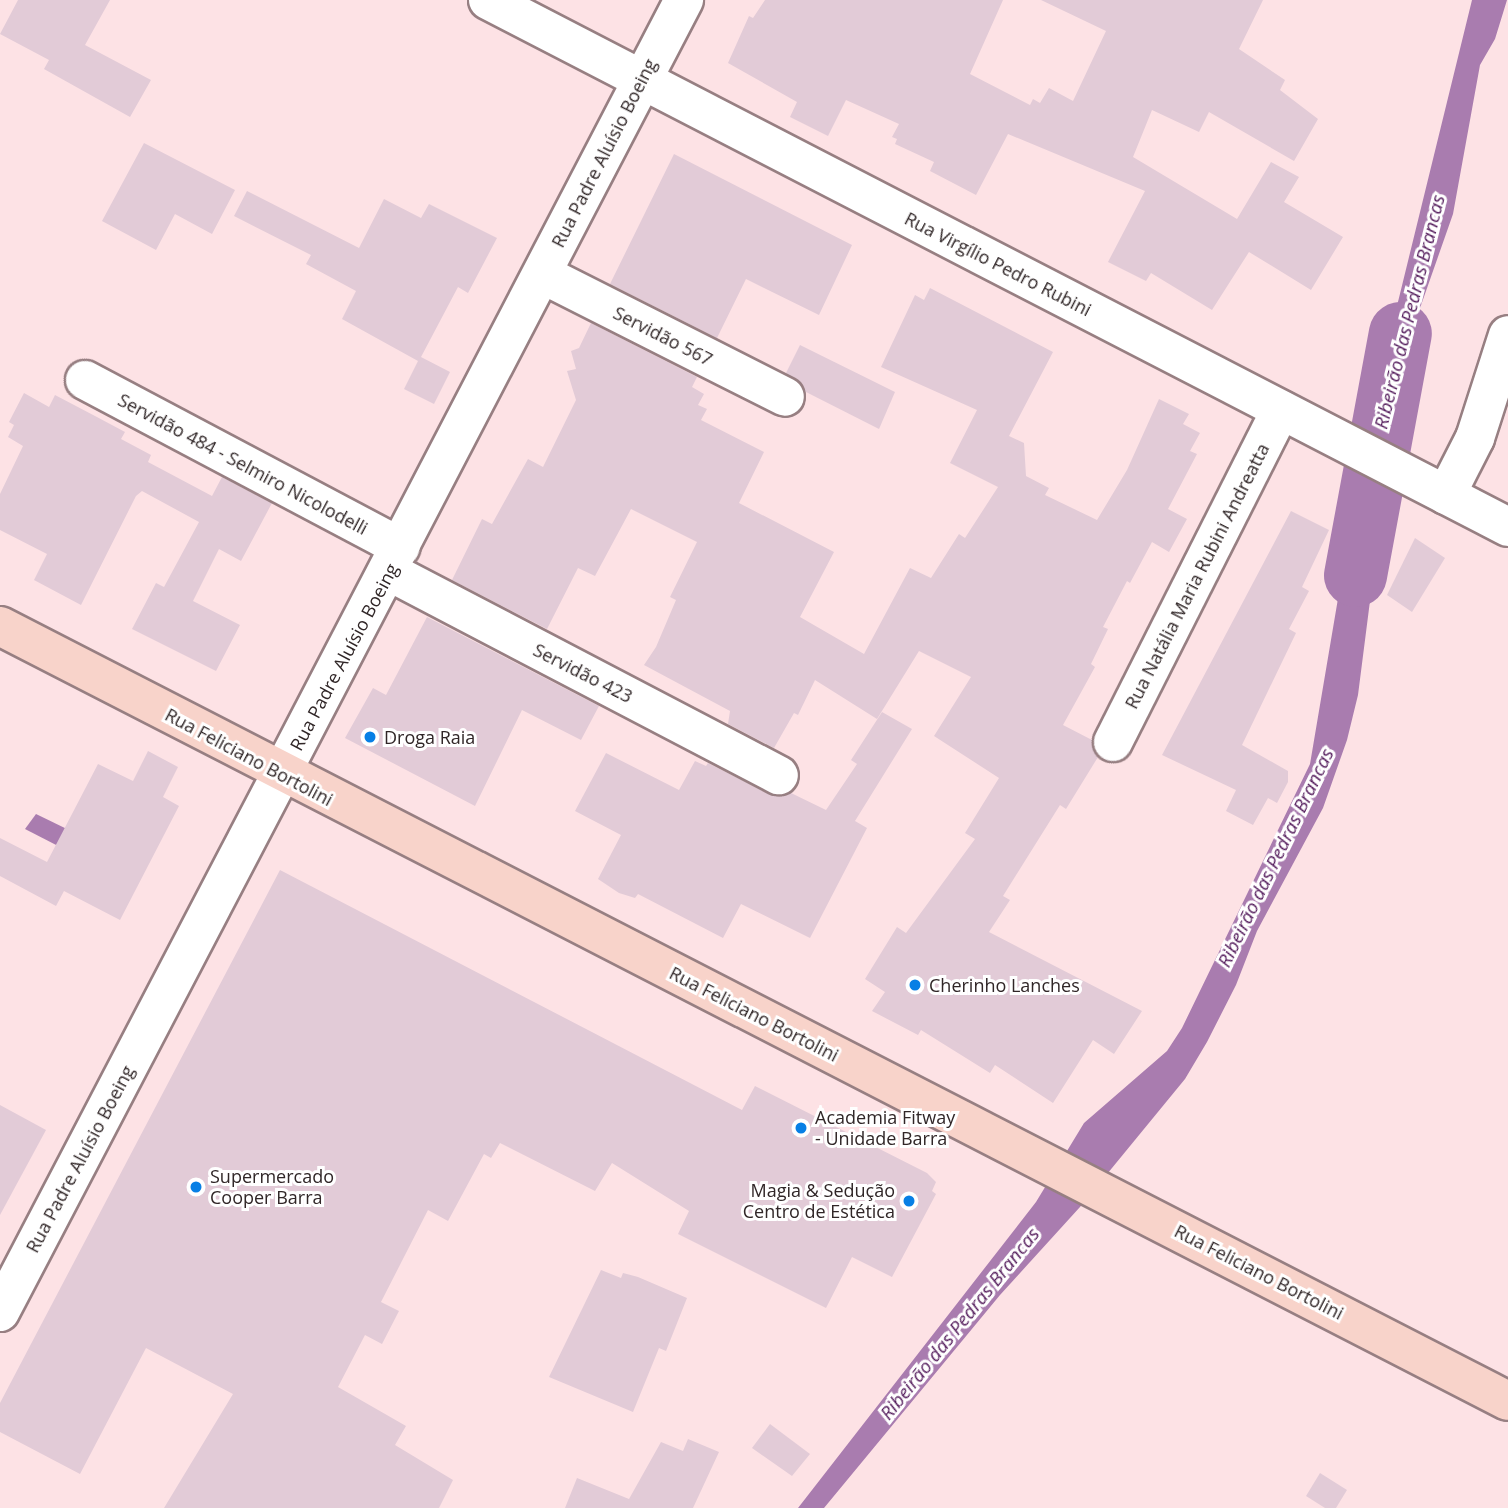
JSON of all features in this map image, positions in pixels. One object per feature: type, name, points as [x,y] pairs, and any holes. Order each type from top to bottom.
[{"type":"main road","name":"Rua Feliciano Bortolini","points":[[0,626],[281,774],[1039,1158],[1508,1401]]},
{"type":"street","name":"Rua Virgílio Pedro Rubini","points":[[488,0],[1508,527]]},
{"type":"street","name":"Rua Padre Aluísio Boeing","points":[[0,1312],[684,0]]},
{"type":"street","name":"Servidão 567","points":[[542,274],[785,397]]},
{"type":"street","points":[[1446,495],[1475,438],[1508,335]]},
{"type":"street","name":"Servidão 484 - Selmiro Nicolodelli","points":[[85,380],[394,559]]},
{"type":"street","name":"Rua Natália Maria Rubini Andreatta","points":[[1113,742],[1281,410]]},
{"type":"street","name":"Servidão 423","points":[[394,559],[779,775]]},
{"type":"water","points":[[1472,0],[1507,0],[1495,39],[1480,65],[1453,214],[1419,311],[1392,424],[1371,412]]},
{"type":"water","points":[[1351,484],[1383,499],[1358,695],[1347,740],[1323,808],[1257,931],[1236,985],[1207,1042],[1185,1079],[1080,1207],[1000,1295],[824,1508],[798,1508],[1036,1202],[1084,1123],[1167,1051],[1182,1028],[1310,764],[1344,563]]},
{"type":"water","points":[[36,814],[71,831],[62,848],[25,829]]},
{"type":"building","points":[[18,0],[110,0],[85,45],[151,80],[130,117],[44,69],[49,60],[0,34]]},
{"type":"building","points":[[765,0],[1003,0],[970,74],[1030,105],[1033,99],[1040,103],[1049,88],[1073,101],[1106,31],[1041,0],[1263,0],[1239,49],[1285,80],[1280,90],[1318,119],[1294,161],[1209,112],[1199,132],[1152,110],[1133,157],[1237,219],[1271,162],[1299,177],[1284,202],[1343,237],[1311,290],[1249,252],[1212,310],[1151,273],[1146,281],[1108,262],[1145,191],[1008,134],[976,195],[930,171],[934,162],[895,144],[897,139],[892,137],[899,124],[846,100],[828,136],[790,117],[797,102],[728,63],[749,16],[753,18]]},
{"type":"building","points":[[144,143],[235,190],[212,234],[175,214],[156,250],[102,221]]},
{"type":"building","points":[[674,154],[852,245],[819,315],[746,279],[717,338],[610,284]]},
{"type":"building","points":[[247,191],[359,248],[384,199],[421,218],[429,204],[497,238],[468,293],[458,287],[421,357],[450,372],[434,404],[404,389],[418,361],[342,319],[356,291],[306,264],[311,255],[234,216]]},
{"type":"building","points":[[930,288],[1053,352],[1009,436],[1024,443],[1026,476],[1049,488],[1045,495],[1097,520],[1127,470],[1159,399],[1189,414],[1183,424],[1200,433],[1190,451],[1197,454],[1168,509],[1187,519],[1169,552],[1152,542],[1130,583],[1127,581],[1103,627],[1108,629],[1091,664],[1095,667],[1063,725],[1092,740],[1098,757],[1066,809],[1060,805],[1003,896],[1010,900],[989,932],[1142,1011],[1114,1054],[1093,1040],[1053,1103],[995,1065],[990,1073],[921,1030],[918,1035],[872,1011],[885,992],[865,979],[897,927],[906,933],[975,839],[965,833],[999,778],[934,736],[971,677],[919,651],[877,719],[815,680],[798,715],[794,713],[774,748],[728,724],[730,711],[644,665],[656,647],[676,600],[670,597],[697,542],[631,509],[595,576],[578,568],[547,629],[452,580],[482,519],[492,524],[528,459],[543,467],[576,400],[567,371],[576,369],[571,351],[579,348],[591,323],[697,377],[692,387],[704,394],[698,405],[707,409],[701,420],[764,452],[739,503],[834,552],[800,617],[864,654],[910,568],[931,578],[959,534],[965,538],[998,487],[950,463],[977,410],[881,367],[915,295],[924,300]]},
{"type":"building","points":[[800,345],[895,392],[879,429],[806,392],[786,373]]},
{"type":"building","points":[[24,393],[49,407],[55,395],[125,432],[121,439],[151,455],[148,462],[212,496],[222,477],[272,503],[241,561],[219,549],[193,601],[240,625],[216,671],[132,629],[156,583],[164,587],[199,522],[142,491],[136,496],[81,605],[34,580],[47,554],[0,530],[0,494],[23,446],[8,437],[14,425],[9,422]]},
{"type":"building","points":[[1291,511],[1329,530],[1302,587],[1309,591],[1289,629],[1296,633],[1242,745],[1288,771],[1288,782],[1277,803],[1268,798],[1253,825],[1226,811],[1236,790],[1162,755]]},
{"type":"building","points":[[1415,538],[1445,558],[1412,612],[1387,595]]},
{"type":"building","points":[[427,617],[599,706],[581,740],[522,710],[475,806],[345,738],[373,688],[386,695]]},
{"type":"building","points":[[882,712],[912,729],[855,821],[867,828],[810,938],[741,904],[723,938],[638,894],[635,898],[619,893],[598,879],[621,835],[575,811],[606,753],[679,790],[695,761],[706,766],[708,763],[769,794],[791,793],[826,810],[857,764],[851,760]]},
{"type":"building","points":[[148,751],[178,767],[163,797],[179,806],[120,920],[64,891],[56,906],[0,876],[0,838],[47,862],[98,764],[133,781]]},
{"type":"building","points":[[280,870],[742,1110],[755,1086],[927,1173],[936,1182],[932,1191],[936,1194],[892,1277],[852,1257],[826,1308],[678,1234],[689,1211],[612,1163],[595,1191],[500,1143],[491,1158],[484,1154],[448,1221],[428,1210],[381,1302],[399,1311],[382,1344],[365,1335],[338,1387],[406,1426],[395,1445],[453,1480],[439,1508],[164,1508],[233,1394],[146,1348],[80,1474],[0,1432],[0,1403]]},
{"type":"building","points":[[0,1105],[46,1130],[0,1215]]},
{"type":"building","points":[[601,1270],[621,1278],[623,1273],[638,1277],[687,1298],[666,1351],[659,1348],[633,1412],[549,1377]]},
{"type":"building","points":[[770,1424],[810,1454],[792,1476],[752,1448]]},
{"type":"building","points":[[688,1439],[719,1452],[693,1508],[565,1508],[577,1478],[629,1499],[661,1442],[683,1451]]},
{"type":"building","points":[[1320,1473],[1347,1490],[1336,1508],[1325,1508],[1306,1496]]},
{"type":"waterway","name":"Ribeirão das Pedras Brancas","points":[[1355,575],[1400,333]]},
{"type":"place","name":"Droga Raia","points":[[370,737]]},
{"type":"place","name":"Cherinho Lanches","points":[[915,985]]},
{"type":"place","name":"Academia Fitway - Unidade Barra","points":[[801,1128]]},
{"type":"place","name":"Supermercado Cooper Barra","points":[[196,1187]]},
{"type":"place","name":"Magia & Sedução Centro de Estética","points":[[909,1201]]}]
